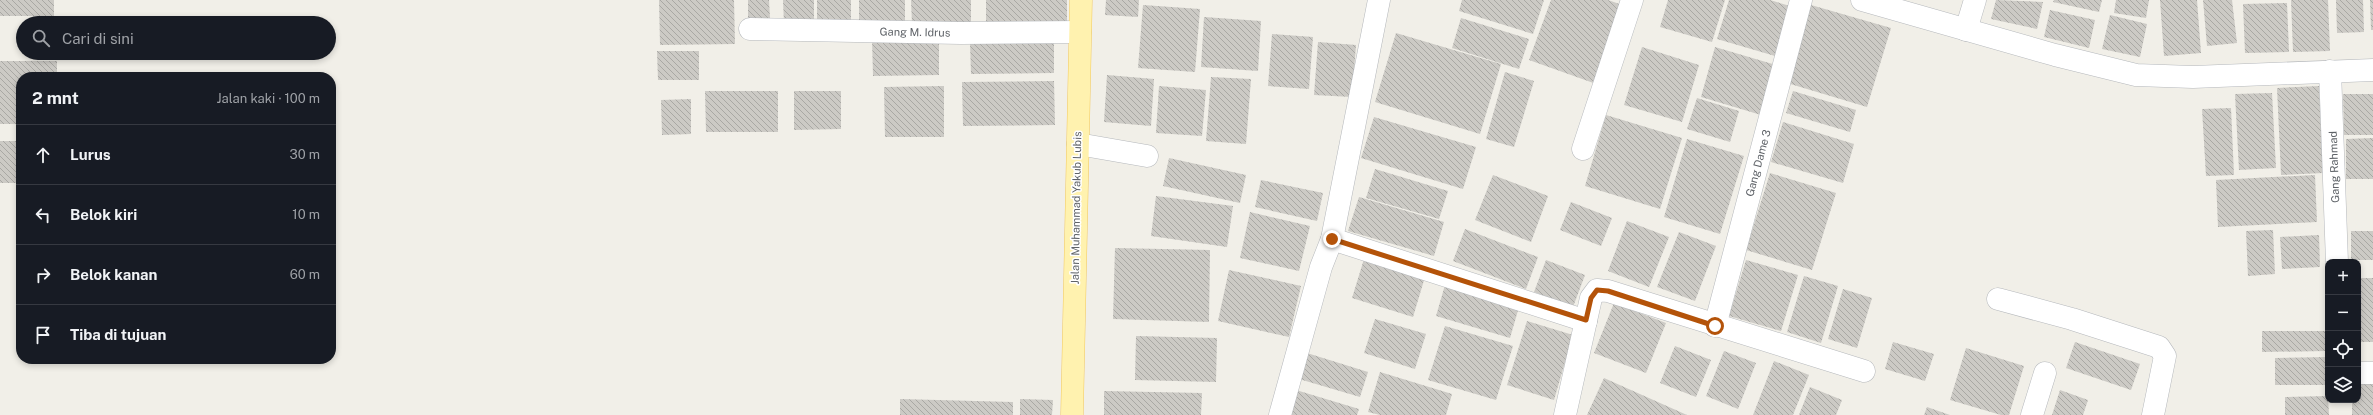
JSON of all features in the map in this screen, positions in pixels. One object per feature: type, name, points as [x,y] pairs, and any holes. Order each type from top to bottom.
[{"type":"main road","name":"Jalan Muhammad Yakub Lubis","points":[[1072,415],[1081,0]]},
{"type":"street","points":[[1280,415],[1321,268],[1332,239],[1379,0]]},
{"type":"street","points":[[1583,149],[1632,0]]},
{"type":"street","name":"Gang Dame 3","points":[[1715,326],[1801,0]]},
{"type":"street","points":[[1862,0],[1966,30],[2136,75],[2193,77],[2373,70]]},
{"type":"street","points":[[1966,30],[1975,0]]},
{"type":"street","name":"Gang M. Idrus","points":[[750,29],[962,33],[1080,32]]},
{"type":"street","name":"Gang Rahmad","points":[[2330,71],[2337,259]]},
{"type":"street","points":[[1078,144],[1147,156]]},
{"type":"street","points":[[1332,239],[1586,320]]},
{"type":"street","points":[[1565,415],[1591,298],[1597,290],[1608,291],[1715,326],[1864,371]]},
{"type":"street","points":[[1998,299],[2072,319],[2158,348],[2165,356],[2164,368],[2153,415]]},
{"type":"street","points":[[2032,415],[2045,373]]},
{"type":"street","points":[[2361,373],[2373,373]]},
{"type":"building","points":[[0,0],[54,0],[54,16],[0,16]]},
{"type":"building","points":[[659,0],[734,0],[735,44],[660,45]]},
{"type":"building","points":[[748,0],[769,0],[770,18],[748,18]]},
{"type":"building","points":[[783,0],[814,0],[814,24],[784,24]]},
{"type":"building","points":[[817,0],[851,0],[851,29],[817,29]]},
{"type":"building","points":[[859,0],[905,0],[905,21],[859,22]]},
{"type":"building","points":[[911,0],[971,0],[971,24],[912,24]]},
{"type":"building","points":[[986,0],[1067,0],[1067,30],[986,31]]},
{"type":"building","points":[[1106,0],[1139,0],[1138,17],[1105,15]]},
{"type":"building","points":[[1462,0],[1544,0],[1533,34],[1459,11]]},
{"type":"building","points":[[1551,0],[1608,0],[1628,7],[1599,85],[1529,60]]},
{"type":"building","points":[[1668,0],[1725,0],[1712,42],[1660,27]]},
{"type":"building","points":[[1729,0],[1770,0],[1790,6],[1775,56],[1717,39]]},
{"type":"building","points":[[1996,0],[2043,2],[2037,29],[1991,19]]},
{"type":"building","points":[[2054,0],[2102,0],[2099,12],[2053,2]]},
{"type":"building","points":[[2116,0],[2149,0],[2146,18],[2114,13]]},
{"type":"building","points":[[2160,0],[2197,0],[2201,53],[2164,56]]},
{"type":"building","points":[[2203,0],[2232,0],[2237,43],[2207,46]]},
{"type":"building","points":[[2291,0],[2328,0],[2330,51],[2293,52]]},
{"type":"building","points":[[2336,0],[2363,0],[2364,32],[2337,33]]},
{"type":"building","points":[[2370,0],[2373,0],[2373,30],[2371,30]]},
{"type":"building","points":[[2287,3],[2289,52],[2245,53],[2243,4]]},
{"type":"building","points":[[1143,5],[1200,9],[1195,72],[1138,68]]},
{"type":"building","points":[[1811,5],[1891,28],[1867,107],[1787,83]]},
{"type":"building","points":[[2050,10],[2095,20],[2089,48],[2044,37]]},
{"type":"building","points":[[2110,15],[2147,24],[2140,57],[2102,49]]},
{"type":"building","points":[[1204,17],[1261,21],[1258,71],[1201,67]]},
{"type":"building","points":[[1461,18],[1529,39],[1519,69],[1452,48]]},
{"type":"building","points":[[1396,33],[1501,64],[1480,134],[1375,102]]},
{"type":"building","points":[[1272,34],[1313,37],[1309,89],[1268,86]]},
{"type":"building","points":[[939,37],[939,75],[873,76],[872,38]]},
{"type":"building","points":[[1054,42],[1054,73],[971,74],[970,43]]},
{"type":"building","points":[[1318,42],[1356,45],[1352,97],[1314,95]]},
{"type":"building","points":[[1642,47],[1699,65],[1682,122],[1624,105]]},
{"type":"building","points":[[1715,47],[1776,65],[1761,115],[1701,97]]},
{"type":"building","points":[[657,51],[699,51],[699,80],[658,80]]},
{"type":"building","points":[[0,61],[57,61],[57,72],[16,72],[16,124],[0,124]]},
{"type":"building","points":[[1505,72],[1534,81],[1514,147],[1486,139]]},
{"type":"building","points":[[1107,75],[1154,79],[1151,126],[1104,122]]},
{"type":"building","points":[[1211,77],[1251,79],[1246,144],[1206,141]]},
{"type":"building","points":[[1054,81],[1055,125],[963,126],[962,82]]},
{"type":"building","points":[[944,86],[944,137],[885,137],[884,87]]},
{"type":"building","points":[[1159,86],[1206,90],[1202,136],[1156,133]]},
{"type":"building","points":[[2319,86],[2323,173],[2281,175],[2277,88]]},
{"type":"building","points":[[705,91],[778,91],[778,132],[706,132]]},
{"type":"building","points":[[794,91],[841,91],[841,129],[794,130]]},
{"type":"building","points":[[1793,91],[1856,110],[1850,132],[1786,113]]},
{"type":"building","points":[[2272,93],[2276,168],[2239,170],[2235,94]]},
{"type":"building","points":[[2343,94],[2373,94],[2373,135],[2344,135]]},
{"type":"building","points":[[1697,98],[1739,111],[1730,142],[1687,129]]},
{"type":"building","points":[[691,99],[691,134],[662,135],[661,100]]},
{"type":"building","points":[[2231,108],[2234,175],[2206,176],[2202,109]]},
{"type":"building","points":[[1606,115],[1682,138],[1660,209],[1585,186]]},
{"type":"building","points":[[1374,117],[1476,147],[1463,189],[1361,158]]},
{"type":"building","points":[[1783,122],[1854,144],[1843,183],[1771,162]]},
{"type":"building","points":[[2373,138],[2373,179],[2346,179],[2346,139]]},
{"type":"building","points":[[1687,139],[1744,156],[1720,234],[1664,217]]},
{"type":"building","points":[[0,141],[16,141],[16,183],[0,183]]},
{"type":"building","points":[[1169,158],[1246,175],[1240,203],[1163,186]]},
{"type":"building","points":[[1375,169],[1448,191],[1439,219],[1366,198]]},
{"type":"building","points":[[1770,173],[1836,193],[1812,270],[1746,250]]},
{"type":"building","points":[[1493,175],[1548,196],[1531,242],[1475,220]]},
{"type":"building","points":[[2315,175],[2317,222],[2218,227],[2216,180]]},
{"type":"building","points":[[1261,180],[1323,193],[1317,221],[1255,207]]},
{"type":"building","points":[[1156,196],[1233,206],[1227,247],[1151,236]]},
{"type":"building","points":[[1359,197],[1444,222],[1434,256],[1348,231]]},
{"type":"building","points":[[1571,202],[1612,218],[1601,246],[1560,230]]},
{"type":"building","points":[[1250,212],[1310,226],[1299,271],[1240,258]]},
{"type":"building","points":[[1627,221],[1669,237],[1649,287],[1608,271]]},
{"type":"building","points":[[1465,229],[1538,257],[1526,289],[1453,261]]},
{"type":"building","points":[[2273,230],[2275,274],[2248,276],[2246,231]]},
{"type":"building","points":[[2351,231],[2373,231],[2373,260],[2351,259]]},
{"type":"building","points":[[1679,232],[1716,246],[1695,301],[1657,287]]},
{"type":"building","points":[[2319,235],[2320,267],[2282,269],[2280,237]]},
{"type":"building","points":[[1115,248],[1210,250],[1209,322],[1113,319]]},
{"type":"building","points":[[1364,259],[1425,277],[1413,317],[1352,298]]},
{"type":"building","points":[[1546,260],[1585,275],[1573,307],[1534,292]]},
{"type":"building","points":[[1746,260],[1798,275],[1781,331],[1729,316]]},
{"type":"building","points":[[1229,270],[1301,286],[1289,337],[1218,321]]},
{"type":"building","points":[[1804,276],[1838,286],[1821,343],[1787,332]]},
{"type":"building","points":[[2361,278],[2373,278],[2373,342],[2361,342]]},
{"type":"building","points":[[1445,285],[1519,307],[1510,338],[1436,316]]},
{"type":"building","points":[[1843,289],[1872,298],[1857,348],[1828,339]]},
{"type":"building","points":[[1614,303],[1666,323],[1646,373],[1594,353]]},
{"type":"building","points":[[1375,319],[1426,334],[1415,369],[1364,353]]},
{"type":"building","points":[[1527,321],[1573,335],[1554,400],[1507,385]]},
{"type":"building","points":[[1445,326],[1513,346],[1496,400],[1428,380]]},
{"type":"building","points":[[2262,331],[2325,331],[2325,351],[2262,352]]},
{"type":"building","points":[[1136,336],[1217,338],[1216,382],[1135,380]]},
{"type":"building","points":[[1893,342],[1934,354],[1925,381],[1885,369]]},
{"type":"building","points":[[2075,342],[2140,364],[2131,390],[2066,368]]},
{"type":"building","points":[[1675,346],[1711,360],[1696,397],[1660,383]]},
{"type":"building","points":[[1966,348],[2024,366],[2009,415],[2001,415],[1950,400]]},
{"type":"building","points":[[1724,351],[1756,363],[1738,409],[1706,396]]},
{"type":"building","points":[[1307,353],[1368,372],[1360,397],[1299,379]]},
{"type":"building","points":[[2325,357],[2325,385],[2275,385],[2275,358]]},
{"type":"building","points":[[1774,361],[1809,375],[1793,415],[1753,415]]},
{"type":"building","points":[[1380,372],[1452,394],[1446,415],[1380,415],[1368,412]]},
{"type":"building","points":[[1604,378],[1687,415],[1587,415]]},
{"type":"building","points":[[2361,384],[2373,384],[2373,415],[2352,415],[2352,403],[2361,403]]},
{"type":"building","points":[[1810,387],[1842,400],[1836,415],[1799,415]]},
{"type":"building","points":[[1296,390],[1359,409],[1357,415],[1288,415]]},
{"type":"building","points":[[2060,390],[2088,400],[2083,415],[2052,415]]},
{"type":"building","points":[[1104,391],[1202,393],[1201,415],[1104,415]]},
{"type":"building","points":[[2325,396],[2325,403],[2328,403],[2329,415],[2285,415],[2285,397]]},
{"type":"building","points":[[900,399],[1013,402],[1013,415],[900,415]]},
{"type":"building","points":[[1020,399],[1053,400],[1052,415],[1020,415]]},
{"type":"building","points":[[1927,407],[1950,415],[1924,415]]},
{"type":"route","points":[[1332,239],[1586,320],[1591,298],[1597,290],[1608,291],[1715,326]]}]
